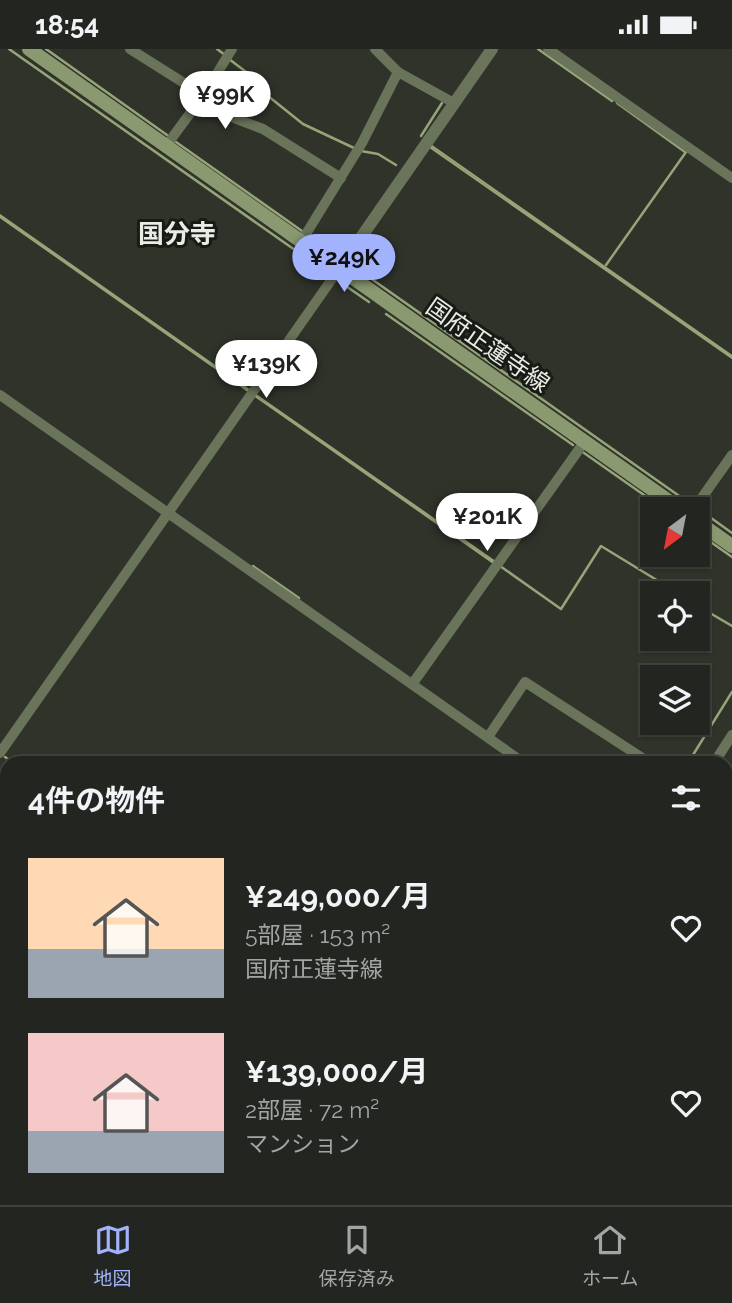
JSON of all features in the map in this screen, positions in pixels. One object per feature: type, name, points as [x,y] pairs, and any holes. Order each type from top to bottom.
[{"type":"main road","name":"国府正蓮寺線","points":[[29,49],[663,497]]},
{"type":"main road","points":[[710,530],[732,545]]},
{"type":"street","points":[[130,49],[234,118],[263,129],[341,178]]},
{"type":"street","points":[[166,146],[232,49]]},
{"type":"street","points":[[0,756],[167,512],[492,49]]},
{"type":"street","points":[[548,49],[732,179]]},
{"type":"street","points":[[382,52],[398,72],[454,103]]},
{"type":"street","points":[[301,242],[362,143],[398,72]]},
{"type":"street","points":[[0,395],[413,683],[512,756]]},
{"type":"street","points":[[413,683],[585,441]]},
{"type":"street","points":[[702,497],[732,455]]},
{"type":"street","points":[[488,737],[525,682],[639,756]]},
{"type":"street","points":[[718,756],[732,735]]},
{"type":"shaded area","points":[[432,146],[732,356],[732,358],[431,148]]},
{"type":"shaded area","points":[[0,215],[249,390],[0,217]]},
{"type":"shaded area","points":[[256,395],[497,563],[495,564]]},
{"type":"waterway","points":[[9,49],[322,269]]},
{"type":"waterway","points":[[46,49],[167,135]]},
{"type":"waterway","points":[[217,49],[225,55]]},
{"type":"waterway","points":[[538,49],[612,101]]},
{"type":"waterway","points":[[229,59],[254,78],[258,88],[303,124],[354,148]]},
{"type":"waterway","points":[[421,136],[442,103]]},
{"type":"waterway","points":[[617,103],[685,152]]},
{"type":"waterway","points":[[176,142],[302,231]]},
{"type":"waterway","points":[[361,151],[378,154],[396,165]]},
{"type":"waterway","points":[[606,265],[686,152]]},
{"type":"waterway","points":[[311,236],[336,249]]},
{"type":"waterway","points":[[361,265],[373,280],[681,497]]},
{"type":"waterway","points":[[343,284],[369,302]]},
{"type":"waterway","points":[[386,314],[573,445]]},
{"type":"waterway","points":[[584,453],[647,497]]},
{"type":"waterway","points":[[710,517],[732,533]]},
{"type":"waterway","points":[[710,541],[732,557]]},
{"type":"waterway","points":[[500,566],[561,609],[601,546],[658,581]]},
{"type":"waterway","points":[[253,566],[299,598]]},
{"type":"waterway","points":[[710,613],[732,626]]},
{"type":"waterway","points":[[692,756],[732,692]]},
{"type":"district","name":"国分寺","points":[[177,234]]}]
